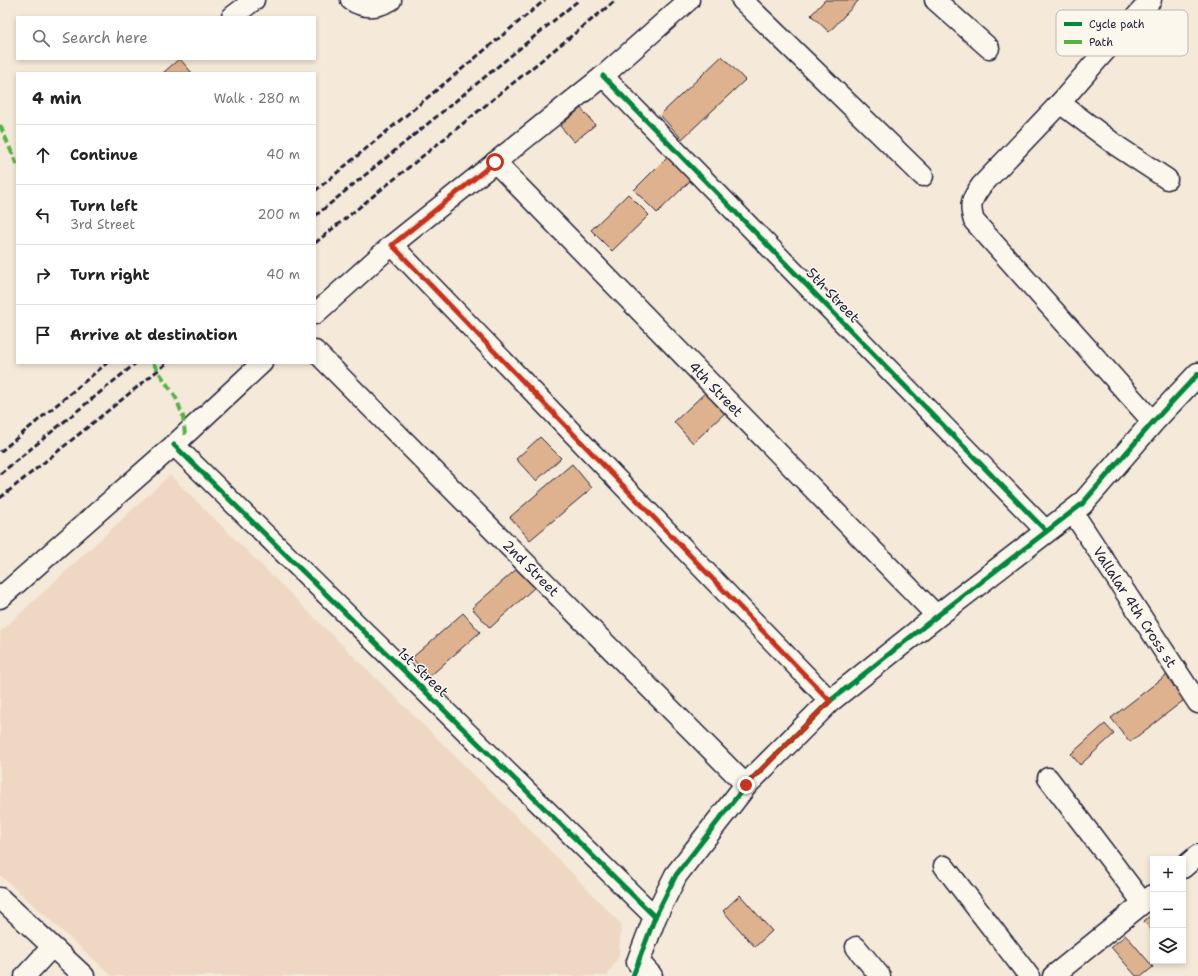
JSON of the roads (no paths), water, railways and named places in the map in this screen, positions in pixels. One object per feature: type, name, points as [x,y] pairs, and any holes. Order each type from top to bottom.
[{"type":"street","points":[[233,16],[254,0]]},
{"type":"street","points":[[351,0],[360,5],[370,7],[383,5],[391,0]]},
{"type":"street","points":[[316,313],[392,245],[603,76],[689,0]]},
{"type":"street","points":[[742,0],[923,176]]},
{"type":"street","points":[[935,0],[989,48]]},
{"type":"street","points":[[1142,10],[1151,0]]},
{"type":"street","points":[[1101,56],[1060,103],[981,186],[972,198],[971,210],[974,221],[1153,422]]},
{"type":"street","name":"5th Street","points":[[603,76],[1046,531]]},
{"type":"street","points":[[1060,103],[1117,146],[1167,179]]},
{"type":"street","name":"4th Street","points":[[495,162],[937,616]]},
{"type":"street","points":[[392,245],[830,701]]},
{"type":"street","name":"2nd Street","points":[[316,352],[746,785]]},
{"type":"street","points":[[0,598],[174,445],[261,364]]},
{"type":"street","points":[[640,971],[655,917],[676,875],[746,785],[830,701],[1082,504],[1153,422],[1198,374]]},
{"type":"street","name":"1st Street","points":[[174,445],[655,917]]},
{"type":"street","name":"Vallalar 4th Cross st","points":[[1072,512],[1198,703]]},
{"type":"street","points":[[1048,778],[1148,899],[1053,976]]},
{"type":"street","points":[[1186,865],[1198,855]]},
{"type":"street","points":[[944,866],[1029,976]]},
{"type":"street","points":[[0,898],[84,976]]},
{"type":"street","points":[[25,976],[52,947]]},
{"type":"street","points":[[856,947],[880,976]]},
{"type":"railway","points":[[316,190],[545,0]]},
{"type":"railway","points":[[316,215],[579,0]]},
{"type":"railway","points":[[316,242],[616,0]]},
{"type":"railway","points":[[0,452],[106,364]]},
{"type":"railway","points":[[0,474],[135,364]]},
{"type":"railway","points":[[0,498],[166,364]]}]
